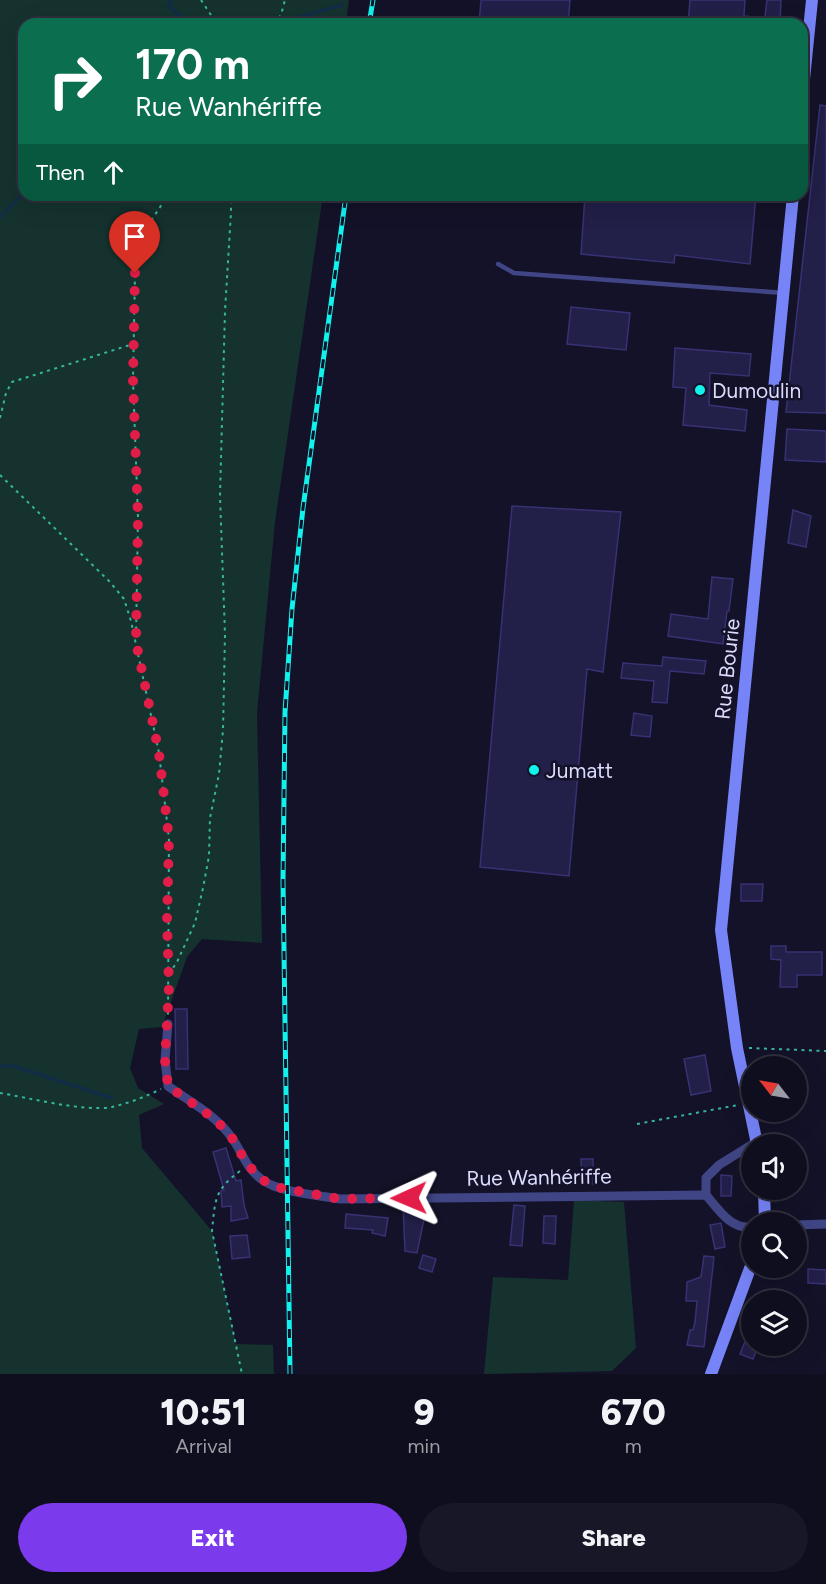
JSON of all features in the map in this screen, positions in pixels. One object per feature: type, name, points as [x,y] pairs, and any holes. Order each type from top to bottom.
[{"type":"main road","points":[[808,40],[812,0]]},
{"type":"main road","name":"Rue Bourie","points":[[741,1068],[721,930],[792,201]]},
{"type":"main road","points":[[711,1374],[746,1278]]},
{"type":"street","points":[[168,1024],[165,1060],[168,1086]]},
{"type":"street","name":"Rue Wanhériffe","points":[[168,1086],[216,1120],[232,1138],[247,1164],[262,1180],[281,1188],[340,1199],[706,1194]]},
{"type":"street","points":[[741,1152],[719,1164],[706,1178],[706,1194],[726,1219],[741,1226]]},
{"type":"street","points":[[807,1224],[826,1224]]},
{"type":"lane","points":[[498,264],[514,273],[784,294]]},
{"type":"path","points":[[201,0],[213,18]]},
{"type":"path","points":[[279,18],[285,0]]},
{"type":"path","points":[[136,642],[138,518],[133,344],[135,273],[143,233],[164,201]]},
{"type":"path","points":[[169,974],[195,922],[200,900],[209,856],[210,819],[219,774],[223,730],[225,634],[220,496],[225,311],[231,201]]},
{"type":"path","points":[[0,418],[6,393],[12,382],[133,344]]},
{"type":"path","points":[[0,475],[109,581],[124,599],[136,642],[159,753],[169,839],[168,1024]]},
{"type":"path","points":[[737,1048],[826,1051]]},
{"type":"path","points":[[0,1093],[83,1107],[111,1107],[144,1098],[168,1086]]},
{"type":"path","points":[[637,1124],[741,1104]]},
{"type":"path","points":[[242,1374],[213,1231],[214,1210],[219,1189],[247,1164]]},
{"type":"green space","points":[[0,0],[349,0],[347,18],[18,18],[18,201],[322,201],[275,522],[257,713],[262,943],[202,939],[187,957],[162,1027],[139,1029],[130,1068],[138,1088],[164,1104],[139,1115],[142,1148],[212,1231],[236,1344],[273,1345],[274,1374],[0,1374]]},
{"type":"green space","points":[[574,1200],[624,1202],[636,1348],[612,1371],[484,1374],[493,1277],[568,1280]]},
{"type":"building","points":[[481,0],[570,0],[568,18],[480,18]]},
{"type":"building","points":[[690,0],[745,0],[744,16],[762,18],[688,18]]},
{"type":"building","points":[[767,0],[781,0],[780,18],[765,18]]},
{"type":"building","points":[[820,105],[826,106],[826,413],[786,412]]},
{"type":"building","points":[[585,201],[755,201],[750,264],[675,255],[674,263],[581,254]]},
{"type":"building","points":[[571,307],[630,313],[626,350],[567,344]]},
{"type":"building","points":[[675,348],[751,354],[749,376],[710,373],[709,405],[747,410],[745,431],[683,425],[686,388],[673,387]]},
{"type":"building","points":[[787,429],[826,431],[826,462],[785,460]]},
{"type":"building","name":"Jumatt","points":[[512,506],[621,512],[603,672],[587,669],[569,876],[480,867]]},
{"type":"building","points":[[793,510],[811,516],[806,547],[788,543]]},
{"type":"building","points":[[712,577],[733,579],[723,644],[668,636],[671,614],[708,619]]},
{"type":"building","points":[[663,657],[706,661],[704,674],[670,671],[667,703],[652,702],[654,681],[621,678],[623,663],[662,666]]},
{"type":"building","points":[[634,713],[652,716],[650,737],[631,735]]},
{"type":"building","points":[[741,884],[763,884],[762,901],[741,901]]},
{"type":"building","points":[[771,946],[786,946],[786,952],[822,952],[822,975],[797,975],[797,987],[780,987],[781,960],[771,959]]},
{"type":"building","points":[[175,1009],[187,1009],[188,1069],[176,1069]]},
{"type":"building","points":[[705,1055],[711,1091],[691,1095],[684,1059]]},
{"type":"building","points":[[226,1148],[236,1181],[241,1180],[248,1218],[231,1221],[231,1206],[222,1207],[221,1191],[224,1190],[213,1152]]},
{"type":"building","points":[[581,1159],[593,1159],[593,1184],[582,1184]]},
{"type":"building","points":[[721,1175],[732,1176],[731,1196],[721,1196]]},
{"type":"building","points":[[403,1205],[427,1205],[417,1253],[405,1251]]},
{"type":"building","points":[[514,1205],[525,1206],[522,1246],[510,1245]]},
{"type":"building","points":[[346,1214],[388,1218],[385,1236],[372,1233],[373,1230],[345,1228]]},
{"type":"building","points":[[544,1216],[556,1216],[555,1244],[543,1243]]},
{"type":"building","points":[[721,1223],[725,1247],[715,1249],[710,1225]]},
{"type":"building","points":[[247,1235],[250,1257],[232,1259],[230,1236]]},
{"type":"building","points":[[423,1255],[436,1259],[432,1272],[419,1268]]},
{"type":"building","points":[[704,1256],[714,1257],[704,1347],[687,1345],[690,1330],[693,1330],[695,1322],[697,1301],[686,1301],[687,1282],[701,1277]]},
{"type":"building","points":[[808,1269],[826,1270],[826,1284],[808,1283]]},
{"type":"waterway","points":[[171,0],[169,7],[184,18]]},
{"type":"waterway","points":[[296,18],[342,5]]},
{"type":"waterway","points":[[0,217],[18,199]]},
{"type":"waterway","points":[[0,1066],[13,1066],[112,1098]]},
{"type":"railway","points":[[370,18],[373,0]]},
{"type":"railway","points":[[290,1374],[283,881],[285,712],[292,609],[303,508],[345,201]]},
{"type":"place","name":"Dumoulin","points":[[700,390]]},
{"type":"place","name":"Jumatt","points":[[534,770]]},
{"type":"route","points":[[135,273],[133,380],[138,518],[136,642],[159,753],[169,839],[167,921],[169,987],[165,1060],[168,1086],[216,1120],[232,1138],[247,1164],[262,1180],[281,1188],[340,1199],[409,1198]]}]
